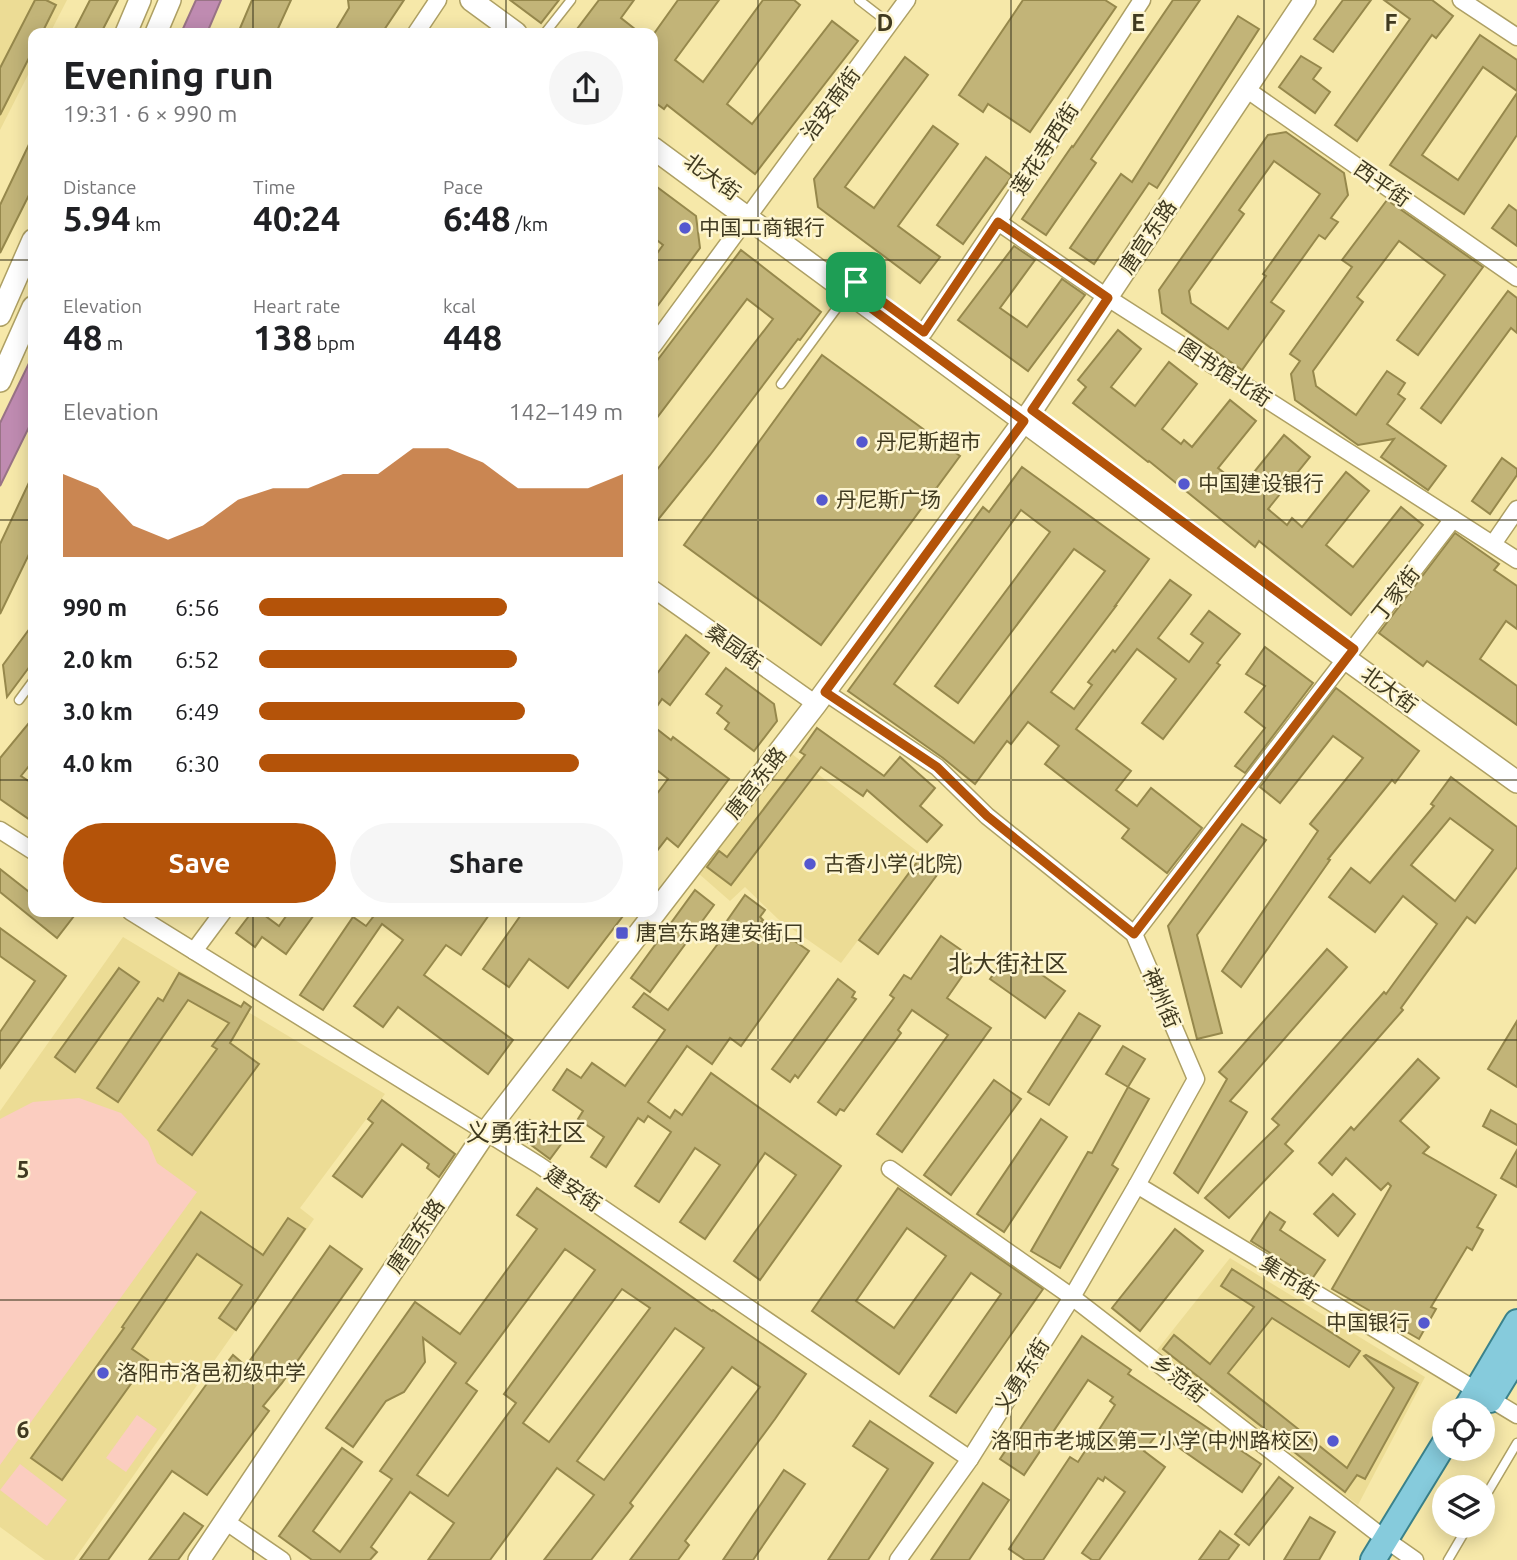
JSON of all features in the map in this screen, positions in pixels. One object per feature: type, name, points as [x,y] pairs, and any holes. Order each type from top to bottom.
[{"type":"main road","points":[[1481,1398],[1517,1322]]},
{"type":"main road","points":[[1483,1398],[1517,1356]]},
{"type":"main road","points":[[1392,1553],[1436,1461]]},
{"type":"main road","points":[[1392,1553],[1452,1461]]},
{"type":"street","points":[[127,28],[140,0]]},
{"type":"street","points":[[158,28],[170,0]]},
{"type":"street","points":[[418,28],[438,0]]},
{"type":"street","points":[[455,0],[489,28]]},
{"type":"street","points":[[471,0],[509,28]]},
{"type":"street","name":"治安南街","points":[[658,339],[907,0]]},
{"type":"street","name":"莲花寺西街","points":[[924,332],[1142,0]]},
{"type":"street","name":"唐宫东路","points":[[658,909],[821,698],[1028,416],[1305,0]]},
{"type":"street","points":[[1461,0],[1517,37]]},
{"type":"street","name":"西平街","points":[[1246,89],[1517,278]]},
{"type":"street","name":"北大街","points":[[658,137],[751,213]]},
{"type":"street","name":"北大街","points":[[658,151],[751,213],[853,287],[1350,654],[1517,782]]},
{"type":"street","name":"图书馆北街","points":[[998,222],[1108,298],[1517,560]]},
{"type":"street","points":[[0,315],[28,251]]},
{"type":"street","name":"北大街","points":[[853,287],[924,332],[1028,416]]},
{"type":"street","points":[[0,381],[28,318]]},
{"type":"street","points":[[1493,544],[1517,509]]},
{"type":"street","name":"丁家街","points":[[1134,934],[1454,519]]},
{"type":"street","name":"桑园街","points":[[658,592],[821,698]]},
{"type":"street","name":"北大街","points":[[1350,654],[1517,767]]},
{"type":"street","name":"神州街","points":[[821,698],[937,767],[987,816],[1134,934],[1196,1079],[1137,1185]]},
{"type":"street","points":[[0,830],[28,848]]},
{"type":"street","name":"建安街","points":[[139,917],[539,1165],[970,1459]]},
{"type":"street","points":[[194,951],[219,917]]},
{"type":"street","name":"唐宫东路","points":[[199,1560],[485,1133],[652,917]]},
{"type":"street","name":"乡范街","points":[[890,1169],[1072,1297],[1392,1553]]},
{"type":"street","name":"义勇东街","points":[[898,1560],[970,1459],[1072,1297],[1137,1185]]},
{"type":"street","name":"集市街","points":[[1137,1185],[1469,1398]]},
{"type":"street","name":"集市街","points":[[1495,1409],[1517,1415]]},
{"type":"street","points":[[225,1521],[282,1560]]},
{"type":"lane","points":[[549,28],[571,0]]},
{"type":"lane","points":[[859,0],[890,24]]},
{"type":"lane","points":[[781,383],[853,287]]},
{"type":"lane","points":[[19,700],[28,688]]},
{"type":"lane","points":[[1495,1480],[1517,1443]]},
{"type":"lane","points":[[1448,1560],[1461,1538]]},
{"type":"shaded area","points":[[0,0],[67,0],[53,28],[28,28],[28,75],[0,130]]},
{"type":"shaded area","points":[[196,0],[221,0],[209,28],[183,28]]},
{"type":"shaded area","points":[[28,365],[28,429],[0,486],[0,423]]},
{"type":"shaded area","name":"古香小学(北院)","points":[[792,754],[922,855],[841,963],[778,919],[745,887],[730,901],[698,873]]},
{"type":"shaded area","name":"洛阳市洛邑初级中学","points":[[123,937],[385,1094],[300,1208],[314,1219],[74,1560],[45,1560],[0,1527],[0,1111]]},
{"type":"shaded area","points":[[79,1098],[121,1113],[148,1141],[157,1163],[197,1192],[0,1465],[0,1119],[33,1102]]},
{"type":"shaded area","name":"洛阳市老城区第二小学(中州路校区)","points":[[1230,1258],[1425,1377],[1358,1505],[1157,1350]]},
{"type":"shaded area","points":[[137,1415],[157,1429],[126,1472],[106,1458]]},
{"type":"shaded area","points":[[20,1464],[67,1500],[47,1526],[0,1490]]},
{"type":"building","points":[[35,0],[46,0],[56,5],[44,28],[28,28],[28,60],[0,115],[0,68]]},
{"type":"building","points":[[90,0],[118,0],[104,28],[76,28]]},
{"type":"building","points":[[252,0],[291,0],[278,28],[240,28]]},
{"type":"building","points":[[348,0],[404,0],[385,28],[337,28],[349,8]]},
{"type":"building","points":[[510,0],[559,0],[541,23]]},
{"type":"building","points":[[599,0],[634,0],[621,18],[634,28],[578,28]]},
{"type":"building","points":[[678,0],[719,0],[675,60],[703,82],[763,0],[794,0],[800,5],[727,104],[752,124],[832,21],[858,41],[755,174],[667,105],[664,109],[658,105],[658,28]]},
{"type":"building","points":[[1023,0],[1105,0],[1116,7],[1030,132],[988,104],[983,112],[959,95]]},
{"type":"building","points":[[1173,0],[1200,0],[1091,159],[1096,163],[1046,235],[1022,219]]},
{"type":"building","points":[[1343,0],[1371,0],[1333,52],[1314,39]]},
{"type":"building","points":[[1384,0],[1432,0],[1453,16],[1436,38],[1432,35],[1357,141],[1335,125],[1410,19]]},
{"type":"building","points":[[1238,16],[1259,29],[1157,188],[1149,183],[1094,264],[1070,248],[1121,174],[1132,182]]},
{"type":"building","points":[[1480,35],[1517,60],[1517,91],[1483,67],[1422,155],[1458,180],[1517,93],[1517,135],[1464,214],[1390,165]]},
{"type":"building","points":[[1301,56],[1321,68],[1313,79],[1330,92],[1315,113],[1279,87]]},
{"type":"building","points":[[905,57],[928,75],[845,187],[874,208],[933,126],[958,144],[898,226],[940,257],[920,283],[818,207],[814,179]]},
{"type":"building","points":[[1286,132],[1344,173],[1348,195],[1331,218],[1338,222],[1325,239],[1319,235],[1271,302],[1284,311],[1242,370],[1162,313],[1159,290],[1268,135]],"holes":[[[1274,161],[1320,194],[1228,329],[1191,303],[1189,291],[1244,214],[1239,210]]]},
{"type":"building","points":[[28,146],[28,197],[0,253],[0,205]]},
{"type":"building","points":[[986,157],[1012,176],[963,244],[937,225]]},
{"type":"building","points":[[658,188],[696,216],[700,248],[658,305],[658,252],[663,245],[658,241]]},
{"type":"building","points":[[1387,200],[1483,267],[1418,355],[1397,340],[1445,275],[1399,241],[1357,297],[1363,302],[1313,371],[1316,386],[1356,415],[1387,371],[1405,383],[1398,394],[1405,399],[1387,424],[1446,466],[1428,490],[1381,457],[1394,439],[1358,445],[1295,400],[1291,374],[1300,361],[1290,354],[1352,267],[1342,260]]},
{"type":"building","points":[[1509,205],[1517,211],[1517,246],[1492,228]]},
{"type":"building","points":[[1014,246],[1035,260],[1000,308],[1027,327],[1062,279],[1085,295],[1028,371],[958,320]]},
{"type":"building","points":[[741,250],[821,312],[658,520],[658,468],[773,319],[747,299],[658,416],[658,359]]},
{"type":"building","points":[[1508,291],[1517,298],[1517,333],[1511,328],[1441,423],[1421,408]]},
{"type":"building","points":[[1118,330],[1141,349],[1111,387],[1135,406],[1169,362],[1197,384],[1162,429],[1181,444],[1184,440],[1192,447],[1230,400],[1256,421],[1218,468],[1242,487],[1284,435],[1310,457],[1268,509],[1287,525],[1292,518],[1302,527],[1346,472],[1369,491],[1326,545],[1353,567],[1401,507],[1423,525],[1351,615],[1259,541],[1255,547],[1073,403],[1086,387],[1078,380]]},
{"type":"building","name":"丹尼斯广场","points":[[822,355],[960,456],[821,645],[684,545]]},
{"type":"building","points":[[1502,458],[1517,469],[1517,475],[1490,514],[1472,501]]},
{"type":"building","points":[[1022,467],[1149,559],[1051,692],[1074,709],[1092,685],[1088,682],[1113,650],[1115,652],[1170,580],[1191,595],[1158,638],[1189,662],[1203,643],[1191,634],[1209,611],[1240,634],[1217,663],[1220,665],[1163,739],[1142,723],[1176,679],[1137,649],[1076,729],[1131,771],[1116,790],[1137,806],[1151,788],[1202,828],[1167,873],[1122,838],[1129,829],[1045,764],[1059,746],[1028,722],[1011,744],[1007,741],[975,784],[848,691],[983,507],[989,512]],"holes":[[[1021,510],[1050,532],[935,686],[958,703],[1074,549],[1105,571],[974,743],[894,684]]]},
{"type":"building","points":[[28,485],[28,556],[0,614],[0,544]]},
{"type":"building","points":[[1455,533],[1499,564],[1494,570],[1517,586],[1517,629],[1506,621],[1480,659],[1517,686],[1517,725],[1427,661],[1423,666],[1379,633]]},
{"type":"building","points":[[28,631],[28,669],[7,697],[3,665]]},
{"type":"building","points":[[686,635],[709,653],[670,705],[662,699],[658,705],[658,672]]},
{"type":"building","points":[[1265,647],[1313,683],[1245,773],[1235,766],[1265,728],[1245,712],[1265,686],[1246,674]]},
{"type":"building","points":[[726,668],[774,704],[777,721],[754,751],[725,729],[729,723],[717,713],[722,706],[706,694]]},
{"type":"building","points":[[1336,688],[1419,751],[1395,783],[1392,780],[1328,859],[1330,860],[1241,987],[1222,971],[1318,831],[1310,824],[1363,758],[1333,736],[1280,803],[1260,787]]},
{"type":"building","points":[[28,724],[28,767],[21,776],[28,781],[28,819],[0,799],[0,758]]},
{"type":"building","points":[[817,728],[884,776],[900,757],[935,788],[920,806],[942,825],[927,842],[867,790],[863,796],[821,767],[731,885],[707,867],[719,851],[727,857],[805,755],[800,752]]},
{"type":"building","points":[[658,730],[671,740],[673,737],[729,779],[678,847],[667,838],[658,850],[658,792],[668,779],[658,771]]},
{"type":"building","points":[[1451,777],[1517,827],[1517,867],[1475,923],[1467,917],[1401,1008],[1403,1010],[1285,1144],[1293,1151],[1229,1218],[1205,1198],[1279,1125],[1272,1119],[1384,992],[1386,994],[1437,924],[1403,896],[1375,932],[1329,897],[1351,868],[1370,883],[1434,806],[1431,804]],"holes":[[[1450,818],[1493,850],[1455,901],[1411,865]]]},
{"type":"building","points":[[1242,824],[1266,840],[1197,935],[1222,1033],[1197,1039],[1168,926]]},
{"type":"building","points":[[918,861],[937,875],[878,954],[859,940]]},
{"type":"building","points":[[0,869],[28,891],[28,915],[0,892]]},
{"type":"building","points":[[695,890],[714,905],[650,992],[631,978]]},
{"type":"building","points":[[745,895],[765,910],[760,917],[763,920],[761,922],[788,941],[790,938],[809,951],[741,1046],[730,1038],[712,1064],[687,1046],[648,1102],[670,1118],[675,1110],[682,1115],[711,1073],[841,1166],[760,1280],[734,1261],[796,1175],[765,1153],[705,1239],[680,1222],[720,1165],[695,1148],[659,1202],[635,1186],[671,1132],[648,1116],[644,1122],[638,1118],[606,1167],[591,1157],[604,1137],[578,1119],[583,1111],[553,1090],[567,1069],[581,1078],[592,1063],[625,1086],[665,1030],[633,1007],[644,993],[668,1010],[729,929],[724,925]]},
{"type":"building","points":[[31,917],[73,917],[57,938]]},
{"type":"building","points":[[248,917],[267,917],[279,926],[285,917],[312,917],[286,954],[262,937],[255,947],[236,933]]},
{"type":"building","points":[[353,917],[366,926],[373,917],[488,917],[461,955],[446,945],[424,975],[513,1040],[488,1074],[398,1007],[383,1027],[354,1006],[403,940],[382,924],[323,1010],[300,995]]},
{"type":"building","points":[[519,917],[622,917],[568,988],[529,959],[509,987],[483,969]]},
{"type":"building","points":[[0,928],[66,976],[0,1068],[0,1032],[35,981],[0,956]]},
{"type":"building","points":[[941,936],[974,959],[947,998],[991,1028],[902,1152],[877,1134],[948,1035],[912,1010],[898,1030],[901,1033],[844,1111],[840,1109],[836,1115],[818,1102],[894,998],[890,995],[904,975],[911,979]]},
{"type":"building","points":[[1327,949],[1347,967],[1230,1101],[1247,1112],[1198,1193],[1174,1173],[1227,1079],[1219,1072]]},
{"type":"building","points":[[1009,952],[1065,991],[1045,1018],[990,979]]},
{"type":"building","points":[[119,968],[139,982],[75,1072],[55,1057]]},
{"type":"building","points":[[179,973],[241,1007],[244,1002],[251,1007],[230,1043],[259,1064],[192,1155],[158,1130],[217,1049],[212,1046],[229,1023],[188,1000],[118,1102],[97,1088],[158,998],[163,1001]]},
{"type":"building","points":[[838,979],[855,992],[852,997],[856,999],[798,1078],[795,1075],[790,1082],[772,1069]]},
{"type":"building","points":[[1079,1013],[1100,1026],[1049,1105],[1028,1092]]},
{"type":"building","points":[[1517,1021],[1517,1087],[1488,1069]]},
{"type":"building","points":[[1123,1046],[1145,1059],[1128,1087],[1106,1074]]},
{"type":"building","points":[[1418,1059],[1439,1078],[1400,1121],[1429,1147],[1423,1153],[1496,1195],[1477,1227],[1483,1230],[1472,1250],[1467,1247],[1431,1307],[1436,1309],[1419,1339],[1332,1289],[1391,1186],[1388,1183],[1381,1190],[1346,1158],[1332,1175],[1319,1163],[1351,1127],[1354,1130]]},
{"type":"building","points":[[994,1080],[1021,1099],[951,1195],[924,1175]]},
{"type":"building","points":[[1128,1087],[1149,1099],[1112,1165],[1118,1169],[1060,1268],[1031,1251],[1088,1152],[1092,1153]]},
{"type":"building","points":[[382,1100],[455,1154],[439,1177],[427,1168],[429,1164],[402,1144],[362,1197],[333,1176],[373,1123],[368,1119]]},
{"type":"building","points":[[1491,1110],[1517,1125],[1517,1145],[1483,1126]]},
{"type":"building","points":[[1041,1119],[1067,1137],[1004,1232],[977,1214]]},
{"type":"building","points":[[530,1120],[562,1143],[550,1159],[519,1136]]},
{"type":"building","points":[[1517,1150],[1517,1187],[1501,1178]]},
{"type":"building","points":[[537,1188],[806,1374],[685,1541],[689,1545],[678,1560],[630,1560],[760,1387],[732,1367],[630,1503],[633,1506],[591,1560],[544,1560],[594,1495],[557,1468],[490,1560],[428,1560],[454,1523],[410,1492],[371,1547],[377,1552],[370,1560],[312,1560],[279,1536],[342,1448],[362,1462],[313,1531],[340,1552],[392,1479],[380,1471],[456,1363],[423,1338],[425,1362],[404,1392],[386,1401],[353,1447],[326,1428],[415,1302],[460,1334],[537,1229],[517,1215]],"holes":[[[565,1249],[595,1270],[504,1394],[516,1403],[448,1496],[417,1475],[477,1391],[466,1383]],[[622,1289],[650,1308],[549,1442],[523,1423]],[[675,1328],[704,1348],[604,1480],[577,1461]]]},
{"type":"building","points":[[898,1188],[1043,1289],[956,1413],[930,1396],[1001,1294],[971,1273],[899,1374],[812,1311]],"holes":[[[907,1228],[946,1256],[894,1328],[856,1301]]]},
{"type":"building","points":[[1333,1194],[1355,1214],[1338,1236],[1314,1214]]},
{"type":"building","points":[[201,1212],[263,1255],[288,1218],[305,1229],[236,1330],[219,1318],[242,1285],[197,1254],[132,1349],[148,1360],[62,1480],[31,1458],[124,1328],[122,1327]]},
{"type":"building","points":[[1270,1212],[1285,1222],[1280,1230],[1325,1260],[1312,1279],[1251,1241]]},
{"type":"building","points":[[1175,1229],[1203,1251],[1140,1331],[1112,1308]]},
{"type":"building","points":[[330,1246],[362,1269],[263,1406],[269,1411],[207,1495],[172,1471],[108,1560],[80,1560],[216,1371],[219,1373],[233,1355],[246,1366]]},
{"type":"building","points":[[1232,1269],[1360,1351],[1349,1367],[1272,1318],[1228,1373],[1347,1468],[1394,1388],[1364,1356],[1418,1383],[1365,1479],[1357,1475],[1345,1492],[1163,1349],[1174,1335],[1210,1364],[1254,1307],[1221,1286]]},
{"type":"building","points":[[1082,1336],[1131,1370],[1128,1374],[1261,1464],[1242,1492],[1158,1433],[1144,1451],[1165,1467],[1099,1560],[1092,1560],[1082,1553],[1125,1492],[1105,1477],[1103,1481],[1098,1478],[1043,1560],[1025,1560],[1009,1549],[1070,1457],[1078,1462],[1115,1405],[1110,1401],[1113,1397],[1088,1380],[1024,1475],[1000,1459]]},
{"type":"building","points":[[870,1421],[933,1463],[868,1560],[828,1560],[888,1469],[853,1446]]},
{"type":"building","points":[[784,1470],[805,1484],[753,1560],[723,1560]]},
{"type":"building","points":[[1279,1477],[1293,1488],[1249,1545],[1235,1534]]},
{"type":"building","points":[[983,1483],[1009,1500],[969,1560],[931,1560]]},
{"type":"building","points":[[184,1513],[203,1526],[178,1560],[149,1560]]},
{"type":"building","points":[[1310,1517],[1335,1532],[1319,1560],[1284,1560]]},
{"type":"building","points":[[1220,1531],[1239,1545],[1228,1560],[1199,1560]]},
{"type":"place","name":"中国工商银行","points":[[685,228]]},
{"type":"place","name":"丹尼斯超市","points":[[862,442]]},
{"type":"place","name":"中国建设银行","points":[[1184,484]]},
{"type":"place","name":"丹尼斯广场","points":[[822,500]]},
{"type":"place","name":"古香小学(北院)","points":[[810,864]]},
{"type":"place","name":"唐宫东路建安街口","points":[[622,933]]},
{"type":"place","name":"中国银行","points":[[1424,1323]]},
{"type":"place","name":"洛阳市洛邑初级中学","points":[[103,1373]]},
{"type":"place","name":"洛阳市老城区第二小学(中州路校区)","points":[[1333,1441]]},
{"type":"district","name":"北大街社区","points":[[1008,964]]},
{"type":"district","name":"义勇街社区","points":[[526,1133]]},
{"type":"route","points":[[998,222],[1108,298],[1032,410],[1354,649],[1134,934],[987,816],[937,767],[825,692],[1024,421],[849,292],[856,282],[924,332],[998,222]]}]
